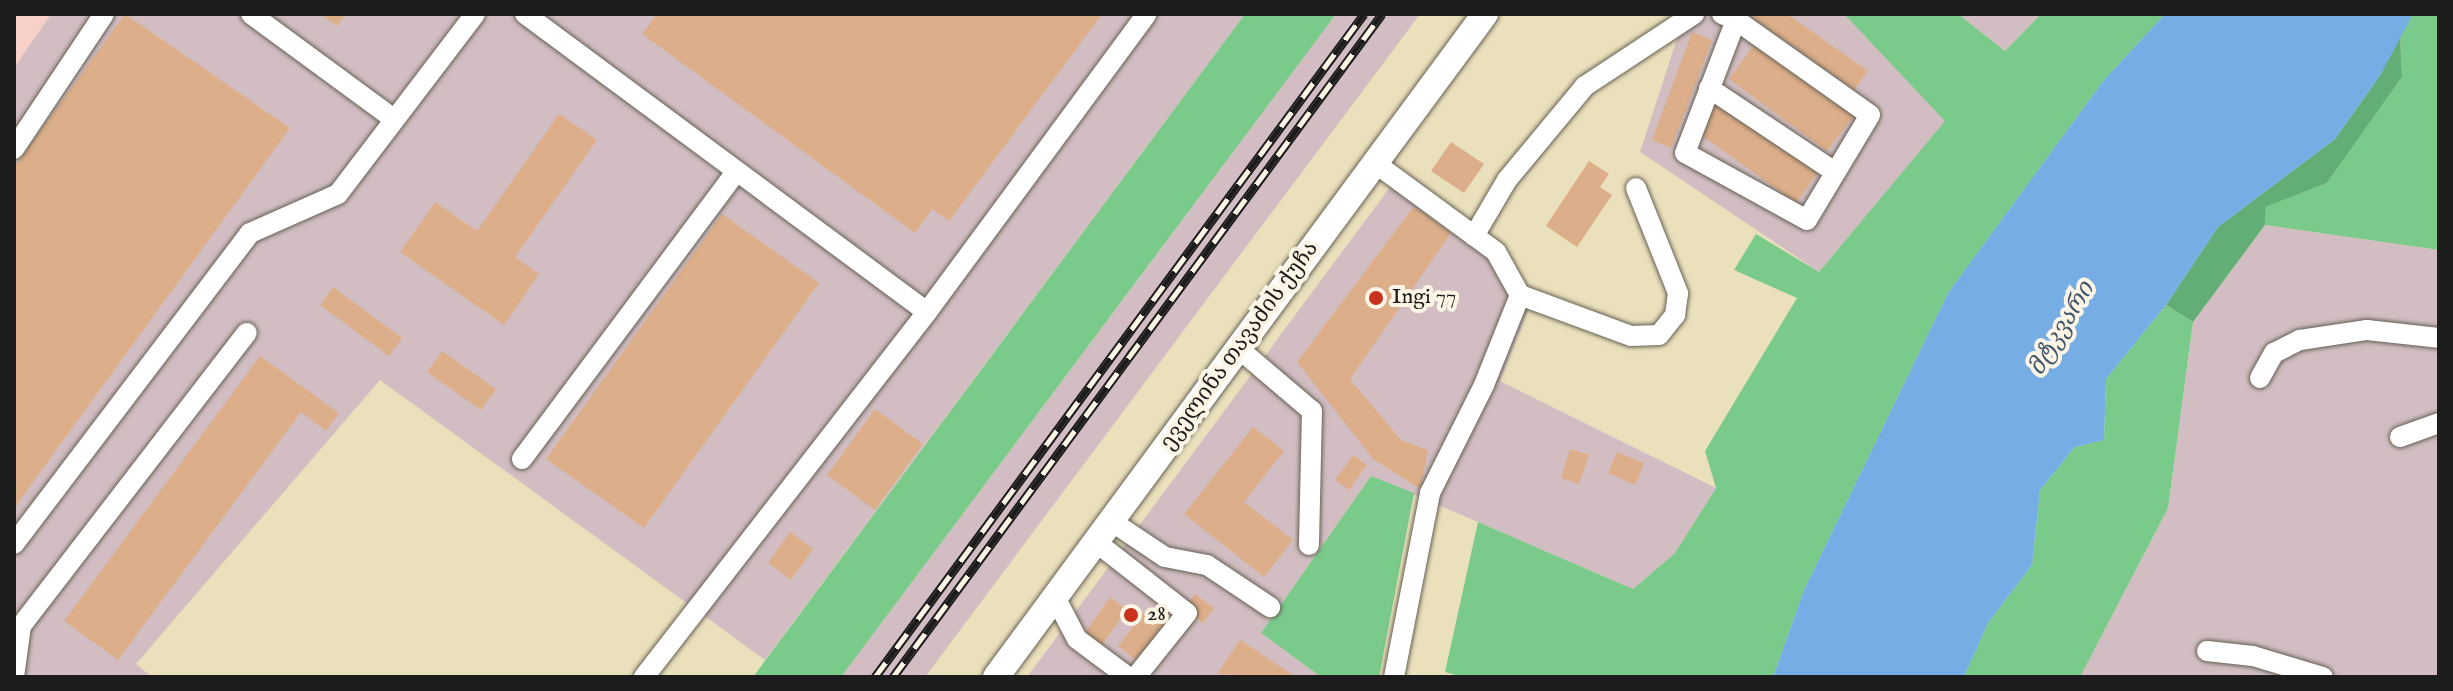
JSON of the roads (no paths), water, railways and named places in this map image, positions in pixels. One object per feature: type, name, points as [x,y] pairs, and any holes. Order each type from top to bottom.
[{"type":"main road","name":"ეველინა თავაძის ქუჩა","points":[[996,677],[1485,14]]},
{"type":"street","points":[[14,149],[104,14]]},
{"type":"street","points":[[251,14],[394,119]]},
{"type":"street","points":[[14,544],[250,233],[338,194],[475,14]]},
{"type":"street","points":[[525,14],[927,312]]},
{"type":"street","points":[[644,677],[927,312],[1147,14]]},
{"type":"street","points":[[1474,236],[1507,180],[1585,86],[1694,14]]},
{"type":"street","points":[[1729,17],[1870,115],[1807,220],[1685,153],[1709,88],[1729,17]]},
{"type":"street","points":[[1709,88],[1835,172]]},
{"type":"street","points":[[1375,163],[1496,252],[1520,295],[1631,336],[1659,335],[1675,315],[1678,293],[1636,188]]},
{"type":"street","points":[[522,459],[737,171]]},
{"type":"street","points":[[1394,677],[1430,493],[1484,385],[1520,295]]},
{"type":"street","points":[[2260,378],[2274,353],[2300,340],[2367,330],[2439,338]]},
{"type":"street","points":[[14,677],[21,626],[247,333]]},
{"type":"street","points":[[1238,348],[1312,411],[1309,545]]},
{"type":"street","points":[[2400,437],[2439,423]]},
{"type":"street","points":[[1103,532],[1165,557],[1207,565],[1270,607]]},
{"type":"street","points":[[1103,532],[1187,613],[1136,677]]},
{"type":"street","points":[[1055,597],[1077,639],[1128,677]]},
{"type":"street","points":[[2207,651],[2253,656],[2323,677]]},
{"type":"water","name":"მტკვარი","points":[[2165,14],[2413,14],[2381,74],[2335,139],[2218,227],[2166,305],[2106,379],[2104,440],[2075,447],[2040,490],[2032,565],[1988,623],[1964,677],[1773,677],[1804,590],[1948,293],[2104,80]]},
{"type":"railway","points":[[875,677],[1364,14]]},
{"type":"railway","points":[[893,677],[1382,14]]},
{"type":"place","name":"Ingi 77","points":[[1376,298]]},
{"type":"place","name":"28","points":[[1131,615]]}]
